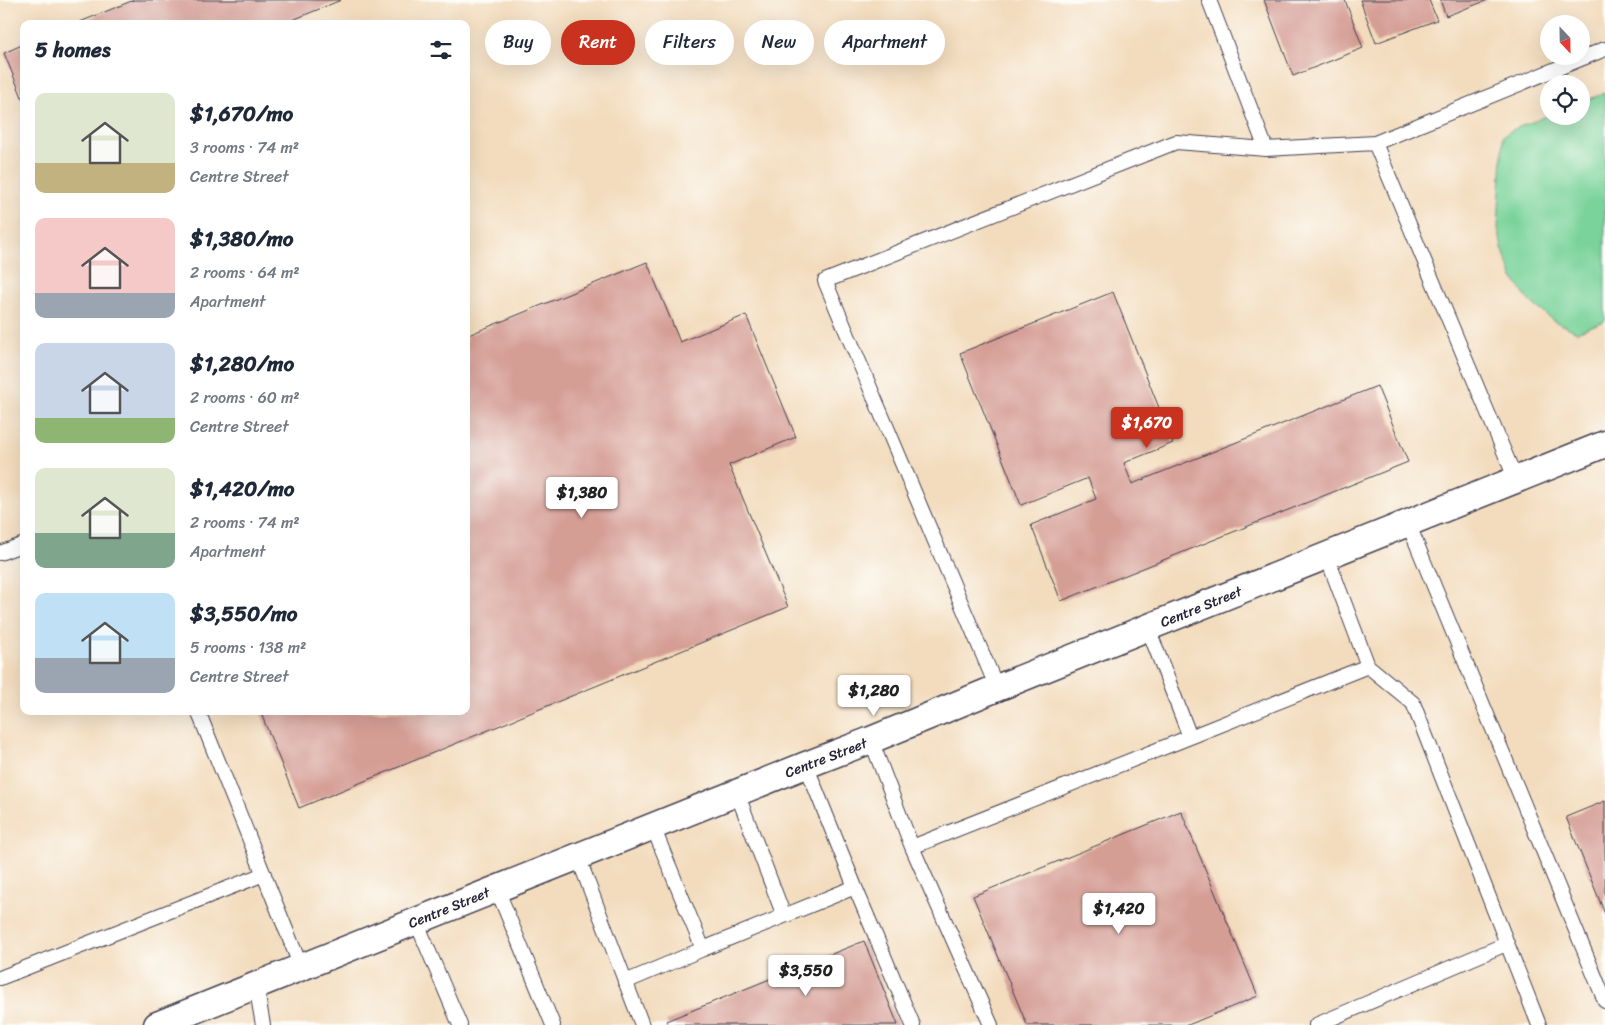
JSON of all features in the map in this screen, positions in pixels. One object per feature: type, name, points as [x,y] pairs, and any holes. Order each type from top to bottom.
[{"type":"street","name":"Centre Street","points":[[157,1025],[1605,444]]},
{"type":"lane","points":[[1209,0],[1266,149]]},
{"type":"lane","points":[[997,688],[825,281],[1176,142],[1266,149],[1375,143],[1605,49]]},
{"type":"lane","points":[[1375,143],[1516,480]]},
{"type":"lane","points":[[1408,523],[1605,1001]]},
{"type":"lane","points":[[0,553],[20,546]]},
{"type":"lane","points":[[1327,557],[1368,666],[1413,703],[1538,1025]]},
{"type":"lane","points":[[1148,628],[1190,737]]},
{"type":"lane","points":[[912,846],[1368,666]]},
{"type":"lane","points":[[200,715],[301,967]]},
{"type":"lane","points":[[871,740],[912,846],[991,1025]]},
{"type":"lane","points":[[806,765],[913,1025]]},
{"type":"lane","points":[[737,793],[784,916]]},
{"type":"lane","points":[[653,827],[703,949]]},
{"type":"lane","points":[[578,857],[642,1025]]},
{"type":"lane","points":[[0,978],[264,874]]},
{"type":"lane","points":[[625,982],[855,887]]},
{"type":"lane","points":[[497,889],[553,1025]]},
{"type":"lane","points":[[416,921],[460,1025]]},
{"type":"lane","points":[[1316,1025],[1506,944]]},
{"type":"lane","points":[[256,985],[263,1025]]},
{"type":"green space","points":[[1605,93],[1605,321],[1577,332],[1554,321],[1528,300],[1513,278],[1502,248],[1498,228],[1503,136],[1512,130],[1540,119],[1540,125],[1590,125],[1590,99]]},
{"type":"building","points":[[134,0],[341,0],[293,20],[85,20]]},
{"type":"building","points":[[1264,0],[1345,0],[1363,48],[1293,76]]},
{"type":"building","points":[[1360,0],[1429,0],[1437,20],[1376,43]]},
{"type":"building","points":[[1440,0],[1488,0],[1446,16]]},
{"type":"building","points":[[20,46],[20,92],[4,53]]},
{"type":"building","points":[[647,262],[680,342],[746,315],[796,437],[729,465],[788,607],[299,808],[262,715],[470,715],[470,334]]},
{"type":"building","points":[[1113,292],[1173,443],[1124,463],[1132,484],[1377,386],[1408,462],[1061,601],[1031,525],[1096,499],[1088,478],[1021,505],[960,353]]},
{"type":"building","points":[[1605,801],[1605,914],[1566,817]]},
{"type":"building","points":[[1181,811],[1258,996],[1188,1025],[1027,1025],[973,896]]},
{"type":"building","points":[[864,941],[898,1025],[668,1025],[666,1021]]}]
